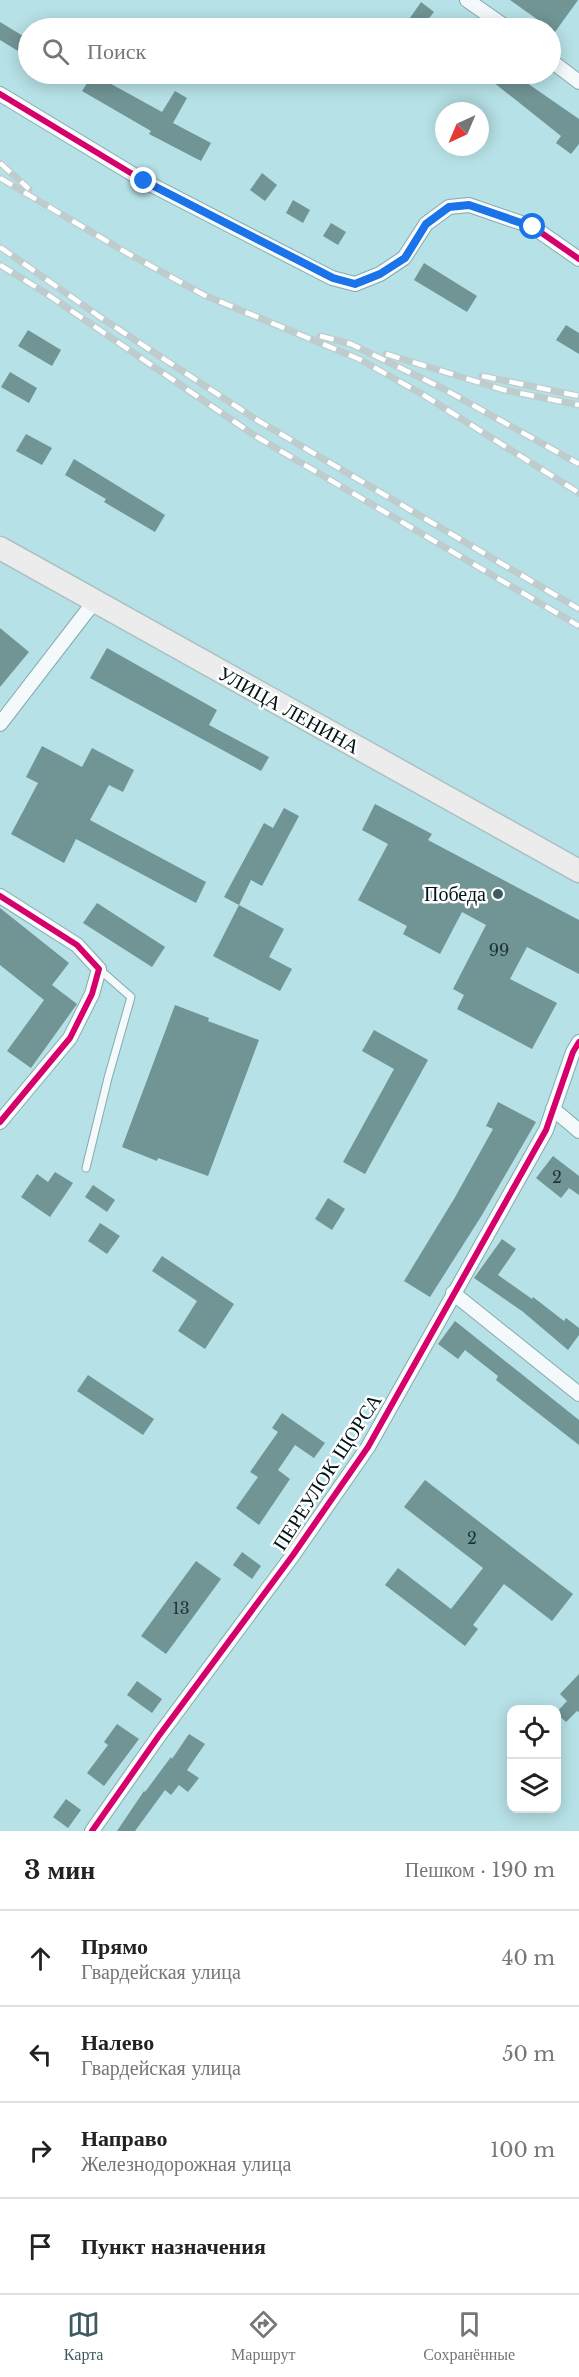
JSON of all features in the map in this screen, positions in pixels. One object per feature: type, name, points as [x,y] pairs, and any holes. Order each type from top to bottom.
[{"type":"main road","name":"УЛИЦА ЛЕНИНА","points":[[0,548],[579,871]]},
{"type":"street","points":[[467,0],[493,18]]},
{"type":"street","points":[[561,68],[579,81]]},
{"type":"street","points":[[0,94],[144,181],[333,278],[355,284],[380,274],[405,258],[426,224],[449,207],[469,205],[533,227],[579,259]]},
{"type":"street","points":[[0,724],[94,602]]},
{"type":"street","points":[[0,896],[77,945],[99,969],[92,994],[70,1038],[0,1122]]},
{"type":"street","name":"ПЕРЕУЛОК ЩОРСА","points":[[92,1831],[158,1737],[294,1555],[368,1447],[546,1130],[573,1052],[579,1042]]},
{"type":"street","points":[[552,1109],[579,1131]]},
{"type":"street","points":[[453,1293],[579,1394]]},
{"type":"lane","points":[[86,1168],[131,997],[99,969]]},
{"type":"building","points":[[510,0],[578,0],[561,24],[561,18],[535,18]]},
{"type":"building","points":[[421,2],[434,12],[429,18],[410,18]]},
{"type":"building","points":[[0,22],[18,33],[18,51],[0,40]]},
{"type":"building","points":[[87,84],[111,84],[162,112],[175,91],[187,98],[173,123],[211,143],[201,161],[149,134],[151,131],[82,91]]},
{"type":"building","points":[[496,84],[528,84],[579,119],[579,144],[571,154],[556,143],[561,136]]},
{"type":"building","points":[[262,173],[277,185],[265,201],[250,190]]},
{"type":"building","points":[[293,200],[310,210],[303,223],[286,213]]},
{"type":"building","points":[[331,223],[346,232],[338,245],[323,236]]},
{"type":"building","points":[[424,263],[477,296],[467,312],[414,280]]},
{"type":"building","points":[[566,325],[579,333],[579,354],[556,340]]},
{"type":"building","points":[[28,330],[61,350],[52,366],[18,346]]},
{"type":"building","points":[[10,372],[37,388],[29,403],[1,387]]},
{"type":"building","points":[[26,434],[52,448],[42,465],[16,451]]},
{"type":"building","points":[[74,459],[165,515],[155,532],[104,502],[106,499],[65,475]]},
{"type":"building","points":[[0,628],[29,652],[0,687]]},
{"type":"building","points":[[107,648],[217,710],[209,725],[269,757],[261,771],[90,678]]},
{"type":"building","points":[[42,746],[82,767],[92,748],[134,770],[123,792],[109,785],[90,820],[206,882],[196,903],[76,839],[64,863],[11,834],[38,783],[26,777]]},
{"type":"building","points":[[375,804],[432,834],[428,840],[579,920],[579,974],[527,947],[510,979],[557,1003],[532,1049],[457,1009],[464,995],[453,989],[486,925],[462,912],[440,954],[403,934],[407,926],[358,900],[388,844],[362,830]]},
{"type":"building","points":[[284,808],[299,816],[262,886],[251,880],[239,905],[224,897],[264,823],[273,828]]},
{"type":"building","points":[[97,903],[165,947],[152,967],[83,923]]},
{"type":"building","points":[[239,905],[284,929],[269,957],[292,969],[280,991],[213,956]]},
{"type":"building","points":[[0,908],[69,963],[52,985],[77,1004],[31,1068],[7,1051],[44,1000],[0,965]]},
{"type":"building","points":[[175,1005],[209,1018],[208,1021],[259,1040],[208,1176],[158,1158],[157,1161],[122,1147]]},
{"type":"building","points":[[374,1030],[428,1060],[365,1174],[343,1162],[394,1069],[362,1051]]},
{"type":"building","points":[[498,1102],[536,1122],[482,1215],[430,1297],[404,1281],[493,1129],[486,1126]]},
{"type":"building","points":[[553,1156],[579,1176],[579,1195],[569,1188],[561,1198],[536,1178]]},
{"type":"building","points":[[55,1172],[73,1183],[50,1217],[21,1197],[37,1174],[48,1182]]},
{"type":"building","points":[[93,1185],[115,1200],[107,1212],[85,1197]]},
{"type":"building","points":[[328,1198],[345,1209],[332,1230],[315,1219]]},
{"type":"building","points":[[100,1223],[120,1236],[107,1254],[88,1241]]},
{"type":"building","points":[[502,1239],[516,1249],[498,1275],[532,1299],[533,1297],[564,1321],[566,1318],[579,1328],[579,1335],[568,1350],[522,1311],[474,1278]]},
{"type":"building","points":[[162,1256],[234,1304],[205,1349],[178,1331],[197,1301],[152,1271]]},
{"type":"building","points":[[455,1321],[579,1420],[579,1445],[496,1380],[498,1376],[465,1350],[458,1359],[438,1344]]},
{"type":"building","points":[[88,1375],[154,1419],[143,1435],[77,1391]]},
{"type":"building","points":[[282,1413],[325,1443],[314,1458],[295,1445],[278,1470],[290,1479],[259,1525],[236,1508],[258,1477],[250,1472],[278,1432],[272,1428]]},
{"type":"building","points":[[425,1480],[573,1594],[552,1621],[504,1584],[473,1625],[478,1629],[465,1646],[385,1585],[398,1568],[451,1609],[483,1568],[404,1507]]},
{"type":"building","points":[[242,1552],[261,1566],[252,1579],[233,1565]]},
{"type":"building","points":[[196,1561],[221,1579],[166,1654],[141,1636]]},
{"type":"building","points":[[579,1674],[579,1712],[577,1711],[566,1722],[561,1718],[561,1708],[567,1701],[560,1694]]},
{"type":"building","points":[[137,1681],[162,1699],[152,1713],[127,1695]]},
{"type":"building","points":[[117,1724],[139,1739],[104,1786],[87,1773],[108,1745],[104,1742]]},
{"type":"building","points":[[189,1734],[205,1744],[187,1770],[199,1778],[188,1792],[179,1785],[171,1795],[165,1790],[135,1831],[117,1831],[144,1791],[171,1757],[172,1759]]},
{"type":"building","points":[[66,1799],[81,1810],[68,1828],[53,1817]]},
{"type":"railway","points":[[0,163],[29,189]]},
{"type":"railway","points":[[0,178],[127,253],[204,295],[359,359],[422,394],[579,493]]},
{"type":"railway","points":[[0,247],[100,317],[257,420],[579,609]]},
{"type":"railway","points":[[0,265],[41,290],[257,437],[579,626]]},
{"type":"railway","points":[[320,336],[351,344],[442,388],[579,464]]},
{"type":"railway","points":[[386,354],[504,390],[579,405]]},
{"type":"railway","points":[[482,376],[579,396]]},
{"type":"cycle path","points":[[0,94],[144,181],[332,278],[355,284],[380,274],[404,258],[426,224],[449,207],[469,205],[533,227],[579,259]]},
{"type":"cycle path","points":[[0,896],[77,945],[99,969],[92,994],[70,1038],[0,1122]]},
{"type":"cycle path","points":[[92,1831],[158,1737],[293,1555],[368,1447],[546,1130],[573,1052],[579,1042]]},
{"type":"place","name":"Победа","points":[[498,894]]},
{"type":"route","points":[[144,181],[333,278],[355,284],[380,274],[405,258],[426,224],[449,207],[469,205],[533,227]]}]
